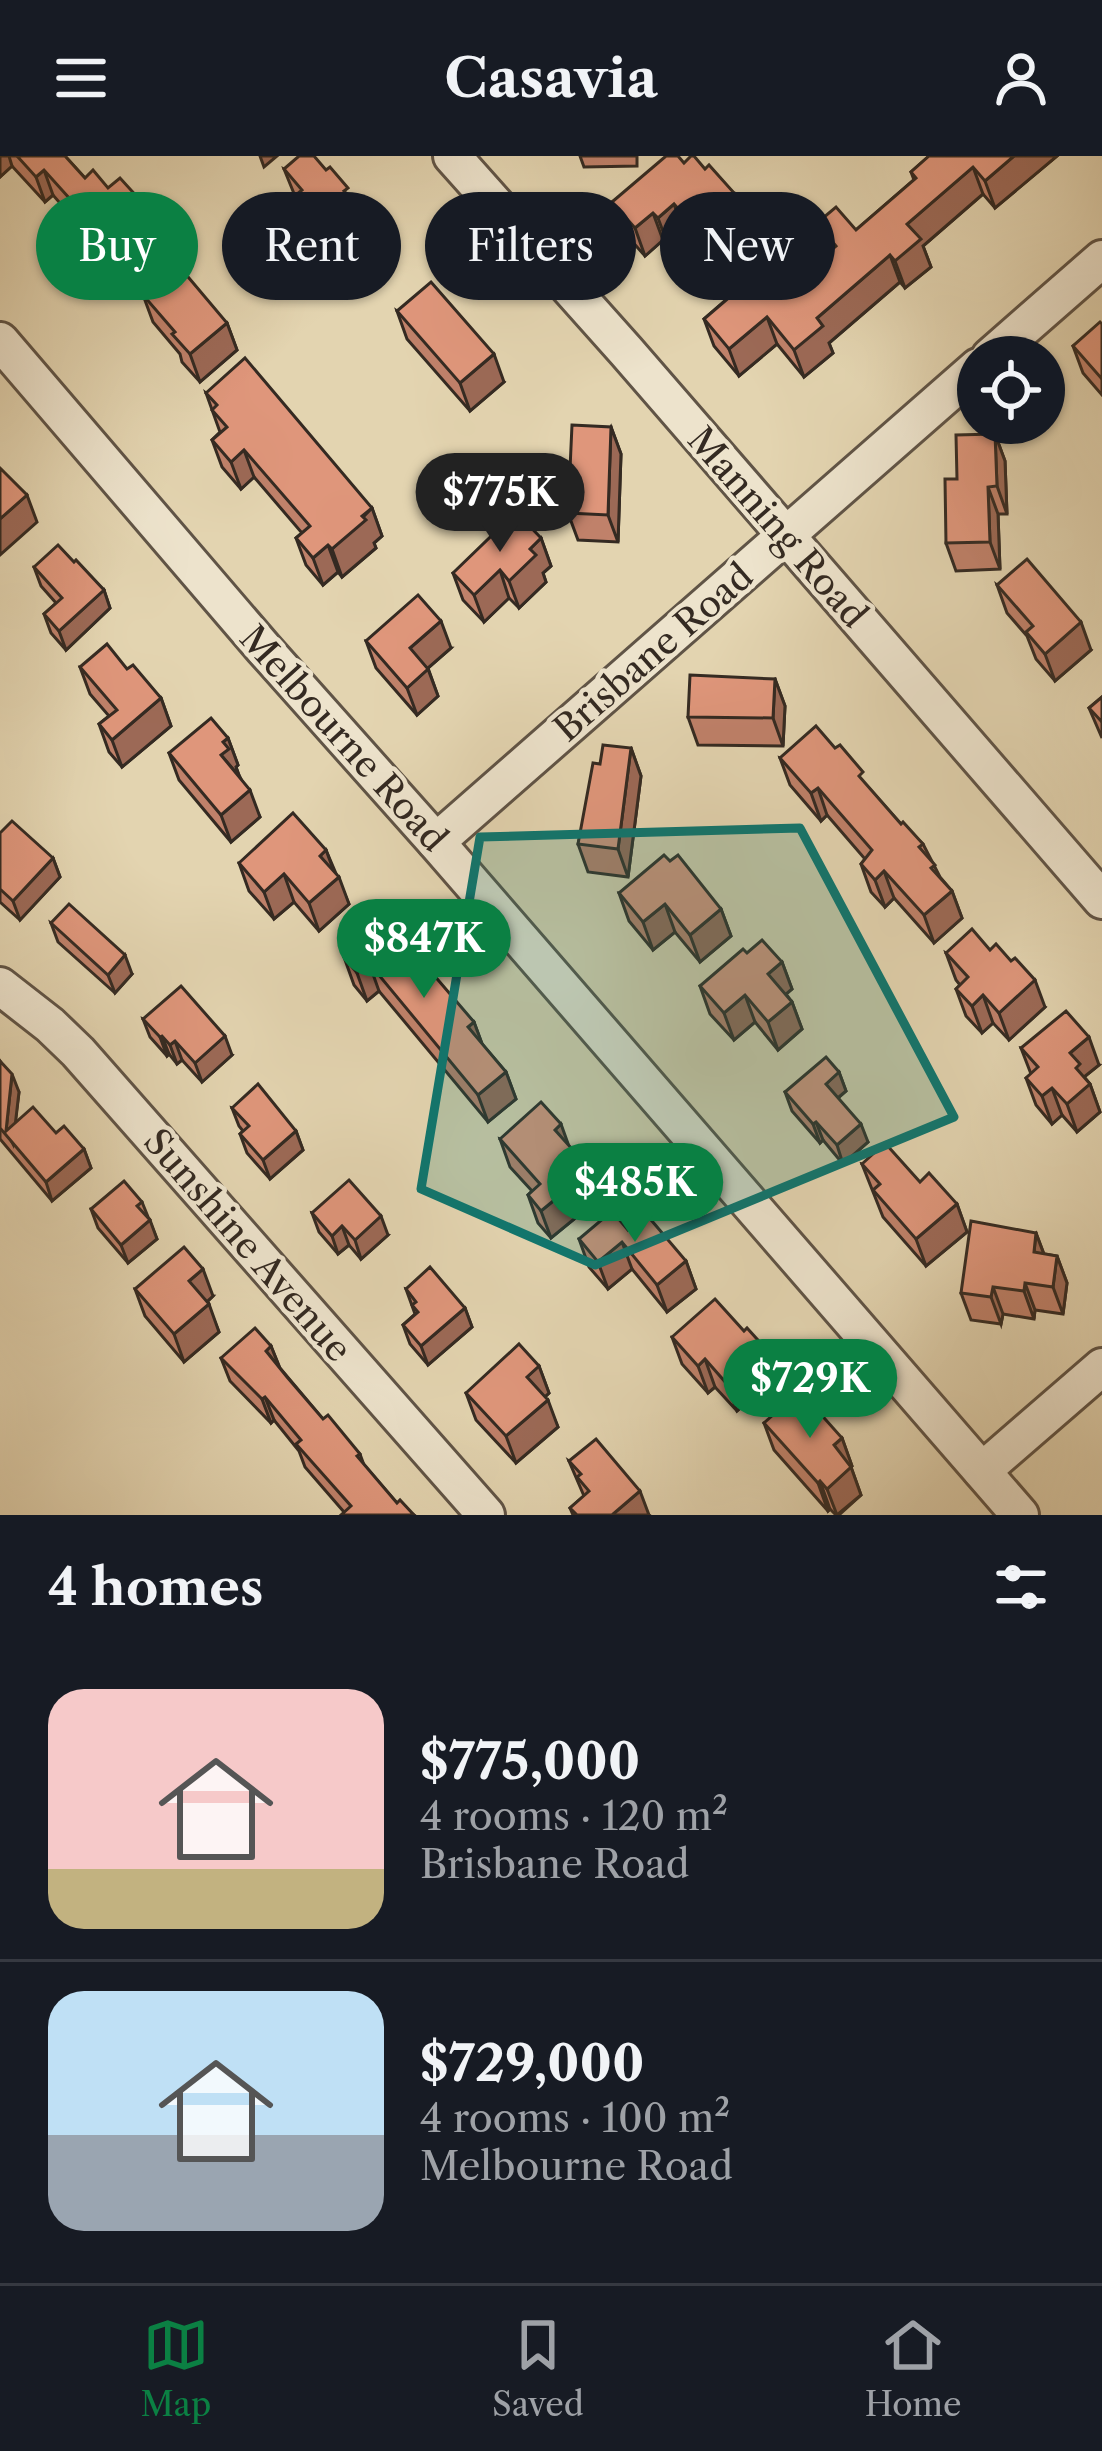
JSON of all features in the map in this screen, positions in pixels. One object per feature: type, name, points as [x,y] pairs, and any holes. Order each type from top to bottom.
[{"type":"street","name":"Manning Road","points":[[452,156],[1102,900]]},
{"type":"street","points":[[1014,336],[1102,259]]},
{"type":"street","name":"Melbourne Road","points":[[0,341],[1021,1515]]},
{"type":"street","name":"Brisbane Road","points":[[436,842],[957,386]]},
{"type":"street","name":"Sunshine Avenue","points":[[0,986],[78,1052],[486,1515]]},
{"type":"street","points":[[982,1471],[1102,1367]]},
{"type":"highlighted area","points":[[800,828],[954,1117],[595,1265],[421,1189],[480,837]]},
{"type":"building","points":[[17,156],[65,156],[85,178],[93,170],[108,188],[120,178],[133,192],[64,192],[44,170],[36,177]]},
{"type":"building","points":[[299,156],[314,156],[348,188],[345,192],[300,192],[284,169]]},
{"type":"building","points":[[666,156],[678,156],[684,163],[694,156],[733,192],[660,192],[660,216],[653,213],[636,227],[636,192],[624,192]]},
{"type":"building","points":[[929,156],[1014,156],[985,181],[973,167],[907,224],[921,239],[895,261],[890,255],[817,318],[823,326],[794,350],[767,317],[729,349],[704,319],[726,300],[835,300],[835,208],[856,230],[916,178],[911,172]]},
{"type":"building","points":[[425,287],[425,300],[447,300],[494,354],[460,383],[397,311]]},
{"type":"building","points":[[198,289],[227,323],[190,354],[172,334],[175,332],[147,300],[198,300]]},
{"type":"building","points":[[1102,324],[1102,379],[1073,346]]},
{"type":"building","points":[[245,358],[372,508],[362,516],[366,520],[332,549],[328,545],[313,558],[296,538],[310,526],[244,450],[231,462],[212,440],[227,427],[212,410],[217,405],[206,393]]},
{"type":"building","points":[[572,425],[611,427],[608,515],[568,513]]},
{"type":"building","points":[[956,435],[957,444],[995,444],[997,486],[988,487],[990,542],[946,543],[945,479],[957,479]]},
{"type":"building","points":[[0,468],[27,495],[0,519]]},
{"type":"building","points":[[516,512],[541,538],[530,549],[536,555],[509,581],[500,570],[474,595],[453,573]]},
{"type":"building","points":[[58,545],[104,590],[59,631],[44,614],[62,598],[34,567]]},
{"type":"building","points":[[1027,559],[1081,622],[1045,654],[1026,632],[1033,626],[997,585]]},
{"type":"building","points":[[418,595],[441,621],[410,648],[428,669],[407,688],[366,641]]},
{"type":"building","points":[[107,644],[161,698],[112,740],[99,724],[117,710],[80,667]]},
{"type":"building","points":[[690,675],[775,679],[773,718],[688,717]]},
{"type":"building","points":[[1102,697],[1102,722],[1089,708]]},
{"type":"building","points":[[211,718],[228,738],[223,742],[229,749],[221,755],[250,790],[221,815],[169,753]]},
{"type":"building","points":[[816,726],[835,748],[840,745],[863,772],[859,776],[923,844],[919,847],[935,865],[931,868],[952,891],[924,915],[884,871],[875,880],[861,864],[872,850],[818,788],[811,793],[780,758]]},
{"type":"building","points":[[603,745],[631,748],[618,849],[578,844],[593,763],[600,764]]},
{"type":"building","points":[[293,813],[326,850],[320,856],[339,877],[309,903],[284,874],[264,892],[239,863]]},
{"type":"building","points":[[12,821],[53,858],[13,901],[0,889],[0,833]]},
{"type":"building","points":[[664,855],[670,861],[678,855],[721,909],[690,935],[665,904],[643,922],[619,893]]},
{"type":"building","points":[[69,904],[125,955],[108,975],[51,923]]},
{"type":"building","points":[[361,914],[376,932],[384,926],[410,958],[415,953],[474,1022],[468,1027],[506,1072],[478,1095],[369,963],[357,973],[344,957],[354,949],[340,932]]},
{"type":"building","points":[[972,929],[990,950],[996,944],[1035,980],[999,1013],[983,995],[972,1006],[956,989],[968,977],[946,953]]},
{"type":"building","points":[[762,940],[782,962],[768,974],[792,1002],[768,1022],[745,995],[724,1013],[700,986],[743,949],[747,953]]},
{"type":"building","points":[[181,986],[225,1036],[195,1063],[175,1041],[170,1045],[143,1019]]},
{"type":"building","points":[[1066,1011],[1089,1037],[1070,1053],[1090,1084],[1067,1104],[1052,1088],[1042,1096],[1026,1078],[1038,1067],[1021,1048]]},
{"type":"building","points":[[826,1057],[839,1072],[826,1084],[861,1124],[837,1145],[785,1092]]},
{"type":"building","points":[[0,1061],[12,1074],[6,1131],[33,1107],[56,1133],[64,1126],[84,1149],[46,1182],[0,1128]]},
{"type":"building","points":[[258,1084],[296,1131],[263,1160],[240,1134],[249,1126],[232,1108]]},
{"type":"building","points":[[541,1102],[561,1124],[555,1130],[591,1170],[541,1211],[528,1195],[540,1184],[500,1139]]},
{"type":"building","points":[[885,1143],[920,1182],[929,1173],[957,1204],[916,1239],[873,1190],[880,1184],[862,1164]]},
{"type":"building","points":[[349,1180],[381,1216],[355,1240],[342,1226],[332,1236],[312,1213]]},
{"type":"building","points":[[124,1181],[150,1220],[121,1245],[91,1209]]},
{"type":"building","points":[[612,1211],[628,1230],[646,1214],[686,1261],[657,1285],[622,1242],[598,1262],[579,1239]]},
{"type":"building","points":[[971,1221],[1036,1233],[1034,1252],[1057,1256],[1053,1287],[1025,1283],[1024,1291],[993,1287],[991,1297],[961,1293]]},
{"type":"building","points":[[184,1247],[203,1269],[189,1281],[209,1304],[174,1334],[135,1289]]},
{"type":"building","points":[[430,1267],[465,1308],[421,1346],[403,1325],[418,1312],[406,1289]]},
{"type":"building","points":[[715,1299],[766,1349],[727,1384],[705,1359],[698,1366],[672,1337]]},
{"type":"building","points":[[255,1328],[287,1377],[323,1419],[328,1415],[397,1503],[400,1500],[414,1515],[341,1515],[351,1506],[296,1444],[301,1440],[265,1397],[221,1358]]},
{"type":"building","points":[[519,1344],[539,1366],[527,1377],[548,1400],[506,1436],[466,1393]]},
{"type":"building","points":[[791,1399],[801,1409],[809,1401],[842,1438],[834,1445],[851,1467],[827,1489],[764,1423]]},
{"type":"building","points":[[596,1439],[640,1491],[612,1515],[577,1515],[570,1508],[589,1491],[569,1461]]}]
